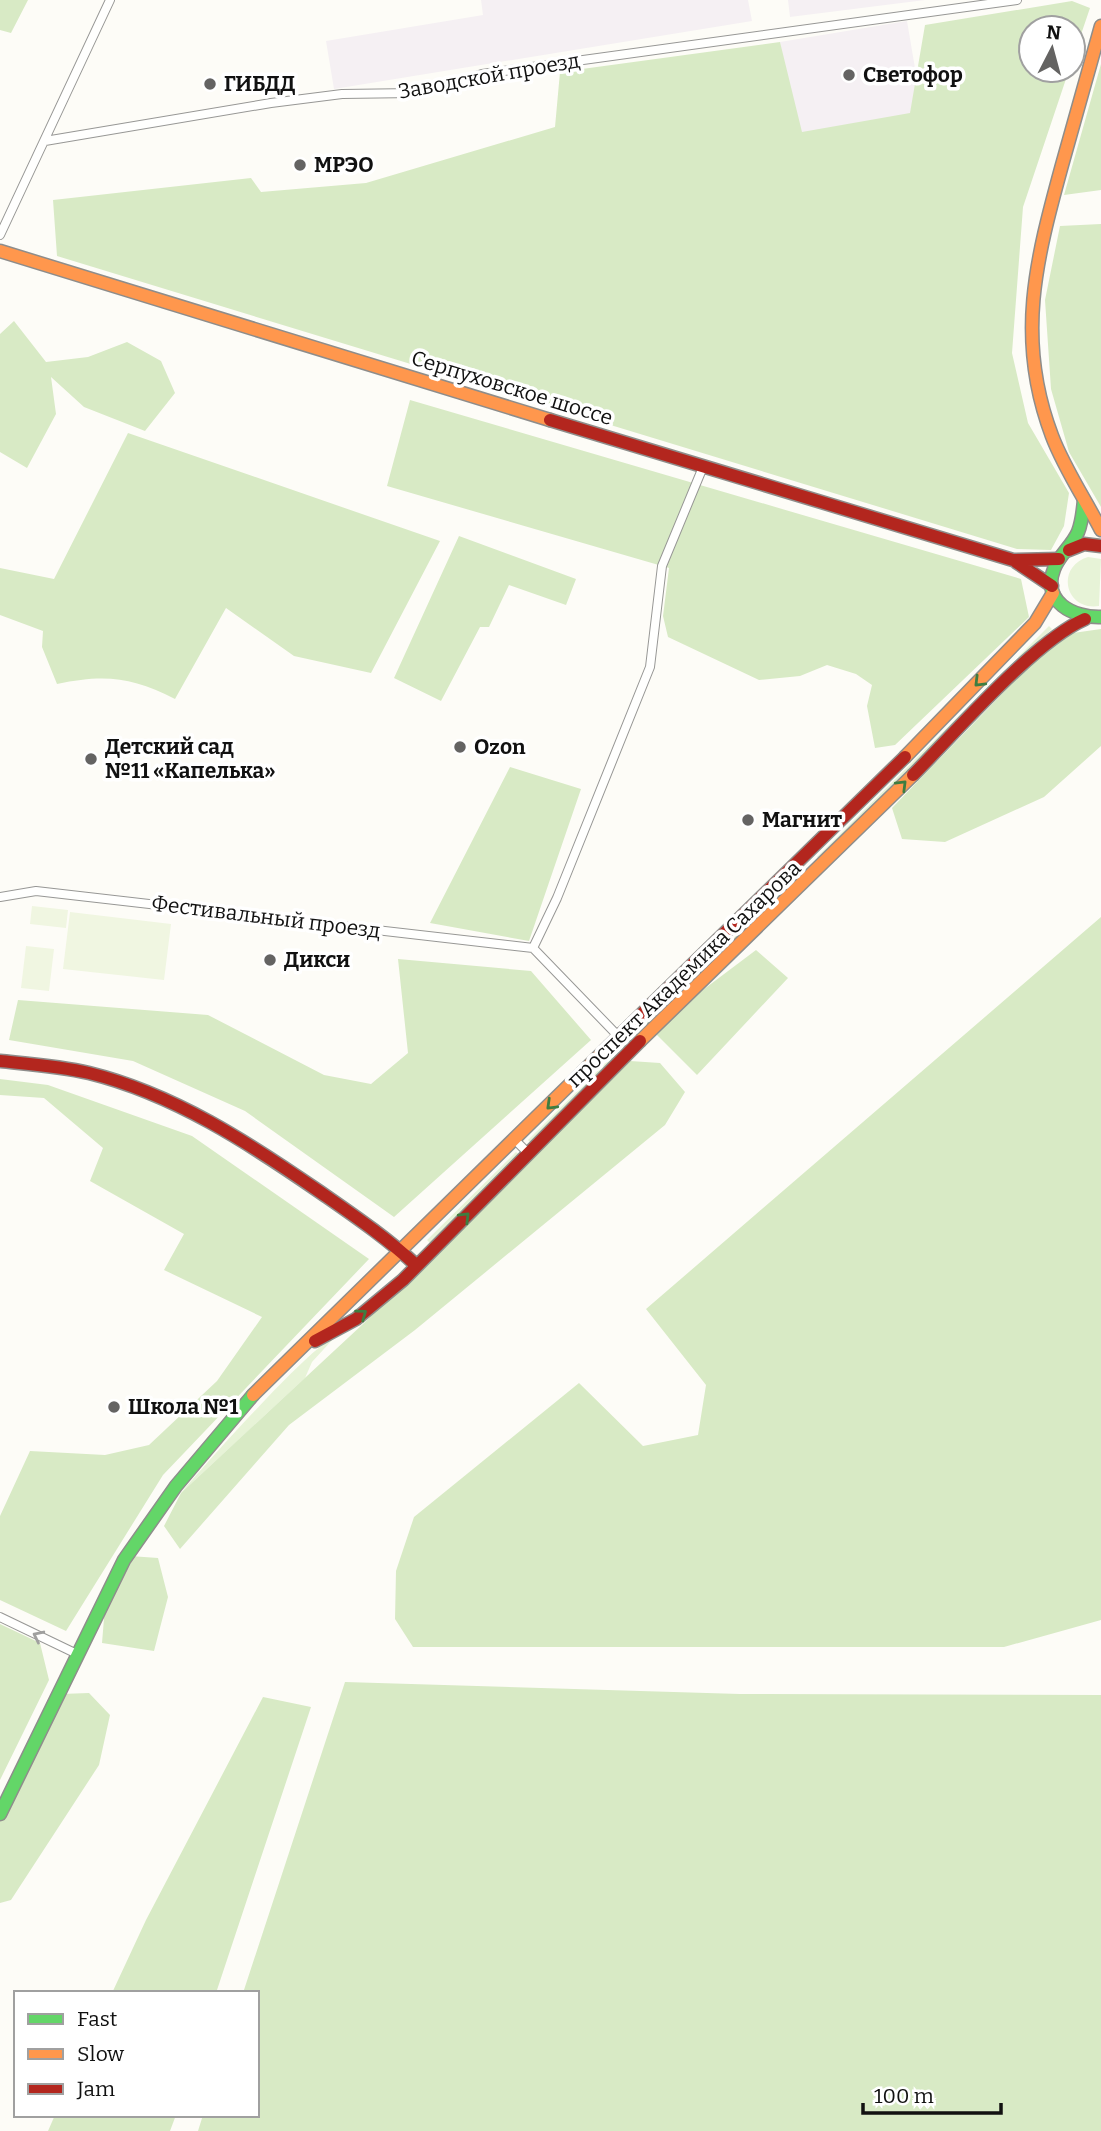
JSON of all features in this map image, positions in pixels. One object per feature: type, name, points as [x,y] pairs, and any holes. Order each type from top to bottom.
[{"type":"street","points":[[0,236],[110,0]]},
{"type":"street","name":"Заводской проезд","points":[[45,141],[271,103],[342,94],[414,93],[448,86],[482,74],[1017,0]]},
{"type":"street","points":[[1101,26],[1038,252],[1032,295],[1032,339],[1038,389],[1052,437],[1101,530]]},
{"type":"street","name":"Серпуховское шоссе","points":[[0,251],[1013,560]]},
{"type":"street","points":[[620,1038],[533,948],[557,898],[650,667],[662,566],[703,467]]},
{"type":"street","points":[[1069,550],[1080,527],[1084,500]]},
{"type":"street","points":[[1013,560],[1059,559],[1069,550],[1084,544],[1101,546]]},
{"type":"street","name":"проспект Академика Сахарова","points":[[0,1814],[124,1560],[176,1486],[244,1404],[399,1249],[779,883],[1004,657],[1035,623],[1053,589],[1052,575],[1059,559]]},
{"type":"street","points":[[1013,560],[1053,589],[1061,606],[1085,619],[1101,617]]},
{"type":"street","name":"проспект Академика Сахарова","points":[[303,1347],[356,1319],[416,1266],[667,1014],[792,896],[1017,671],[1069,625],[1085,619]]},
{"type":"street","points":[[1004,657],[1017,671]]},
{"type":"street","points":[[779,883],[792,896]]},
{"type":"street","name":"Фестивальный проезд","points":[[0,897],[36,891],[533,948]]},
{"type":"street","points":[[654,1004],[667,1014]]},
{"type":"street","points":[[0,1061],[99,1075],[208,1121],[264,1153],[399,1249],[416,1266]]},
{"type":"street","points":[[514,1139],[528,1153]]},
{"type":"street","points":[[0,1617],[77,1654]]},
{"type":"shaded area","points":[[481,0],[748,0],[752,21],[334,89],[326,41],[483,15]]},
{"type":"shaded area","points":[[788,0],[925,0],[790,17]]},
{"type":"shaded area","points":[[907,21],[924,121],[797,142],[780,42]]},
{"type":"green space","points":[[0,0],[28,0],[11,33],[0,30]]},
{"type":"green space","points":[[1072,1],[1090,8],[1087,17],[1087,14],[1017,14],[1017,84],[1064,84],[1023,207],[1012,353],[1028,423],[1069,493],[1064,526],[1051,550],[1017,549],[57,256],[53,200],[251,178],[261,192],[366,183],[555,127],[560,72],[780,42],[802,132],[910,113],[925,25]]},
{"type":"green space","points":[[1101,64],[1101,190],[1064,195]]},
{"type":"green space","points":[[1101,224],[1101,507],[1069,452],[1051,389],[1045,300],[1060,226]]},
{"type":"green space","points":[[14,321],[46,362],[88,357],[127,342],[161,361],[175,393],[145,431],[84,407],[51,377],[56,414],[27,468],[0,452],[0,334]]},
{"type":"green space","points":[[410,400],[1021,579],[1029,617],[895,745],[875,748],[867,706],[872,685],[856,674],[827,665],[800,676],[759,680],[668,637],[663,616],[669,568],[387,486]]},
{"type":"green space","points":[[128,433],[440,541],[371,673],[294,656],[226,608],[175,699],[145,686],[118,680],[90,679],[57,684],[42,647],[43,631],[0,615],[0,568],[54,579]]},
{"type":"green space","points":[[459,536],[576,579],[566,605],[509,585],[489,627],[480,627],[441,701],[394,678]]},
{"type":"green space","points":[[1088,557],[1101,559],[1099,606],[1087,606],[1078,602],[1068,587],[1071,570],[1078,562]]},
{"type":"green space","points":[[1049,626],[1052,629],[1021,660],[1018,657]]},
{"type":"green space","points":[[1101,629],[1101,746],[1044,797],[945,842],[902,839],[892,808],[1028,667],[1066,634]]},
{"type":"green space","points":[[1005,670],[1008,673],[820,860],[817,857]]},
{"type":"green space","points":[[510,767],[581,789],[529,941],[430,923]]},
{"type":"green space","points":[[779,894],[781,897],[670,1006],[667,1003]]},
{"type":"green space","points":[[32,906],[68,910],[66,928],[30,924]]},
{"type":"green space","points":[[70,912],[171,924],[164,980],[63,969]]},
{"type":"green space","points":[[1101,917],[1101,1620],[1004,1647],[413,1647],[395,1619],[396,1571],[414,1517],[579,1383],[643,1446],[698,1435],[706,1385],[646,1309]]},
{"type":"green space","points":[[26,946],[54,949],[49,991],[21,988]]},
{"type":"green space","points":[[756,950],[788,978],[697,1075],[651,1029]]},
{"type":"green space","points":[[398,959],[531,971],[591,1040],[394,1217],[245,1111],[133,1061],[9,1040],[18,1000],[208,1015],[324,1075],[371,1084],[408,1053]]},
{"type":"green space","points":[[655,1014],[658,1017],[531,1143],[528,1140]]},
{"type":"green space","points":[[630,1061],[660,1063],[685,1092],[665,1125],[415,1330],[289,1425],[180,1549],[164,1526],[181,1493],[363,1324]]},
{"type":"green space","points":[[0,1079],[48,1085],[192,1136],[369,1259],[163,1475],[66,1631],[0,1600],[0,1516],[30,1451],[105,1455],[149,1445],[217,1381],[262,1317],[164,1270],[184,1234],[90,1181],[103,1148],[44,1098],[0,1095]]},
{"type":"green space","points":[[516,1152],[519,1154],[430,1243],[427,1240]]},
{"type":"green space","points":[[334,1338],[312,1362],[305,1378],[181,1493],[282,1383],[322,1345]]},
{"type":"green space","points":[[130,1556],[158,1558],[168,1597],[154,1651],[102,1643],[106,1594]]},
{"type":"green space","points":[[0,1624],[40,1643],[49,1680],[0,1780]]},
{"type":"green space","points":[[345,1682],[740,1694],[1101,1695],[1101,2131],[198,2131],[202,2117],[259,2117],[259,1991],[244,1991]]},
{"type":"green space","points":[[89,1693],[110,1715],[99,1765],[11,1900],[0,1903],[0,1821],[61,1694]]},
{"type":"green space","points":[[263,1697],[311,1707],[217,1991],[113,1991],[146,1920]]},
{"type":"green space","points":[[54,2117],[175,2117],[170,2131],[48,2131]]},
{"type":"traffic: fast","points":[[1084,500],[1078,532],[1054,569],[1052,591],[1062,606],[1071,611],[1080,615],[1101,617]]},
{"type":"traffic: fast","points":[[0,1814],[124,1560],[176,1486],[253,1395]]},
{"type":"traffic: slow","points":[[1101,26],[1044,234],[1033,300],[1032,333],[1034,366],[1052,436],[1101,530]]},
{"type":"traffic: slow","points":[[0,251],[550,420]]},
{"type":"traffic: slow","points":[[905,757],[1035,623],[1053,593]]},
{"type":"traffic: slow","points":[[640,1041],[913,775]]},
{"type":"traffic: slow","points":[[253,1395],[609,1046]]},
{"type":"traffic: jam","points":[[550,420],[1013,560],[1059,559]]},
{"type":"traffic: jam","points":[[1069,550],[1084,544],[1101,546]]},
{"type":"traffic: jam","points":[[1016,562],[1052,586]]},
{"type":"traffic: jam","points":[[913,775],[1019,667],[1042,647],[1085,619]]},
{"type":"traffic: jam","points":[[609,1046],[905,757]]},
{"type":"traffic: jam","points":[[315,1341],[356,1319],[403,1280],[640,1041]]},
{"type":"traffic: jam","points":[[0,1061],[89,1073],[120,1082],[181,1107],[238,1138],[293,1174],[370,1227],[417,1266]]},
{"type":"place","name":"Светофор","points":[[849,75]]},
{"type":"place","name":"ГИБДД","points":[[210,84]]},
{"type":"place","name":"МРЭО","points":[[300,165]]},
{"type":"place","name":"Ozon","points":[[460,747]]},
{"type":"place","name":"Детский сад №11 «Капелька»","points":[[91,759]]},
{"type":"place","name":"Магнит","points":[[748,820]]},
{"type":"place","name":"Дикси","points":[[270,960]]},
{"type":"place","name":"Школа №1","points":[[114,1407]]}]
